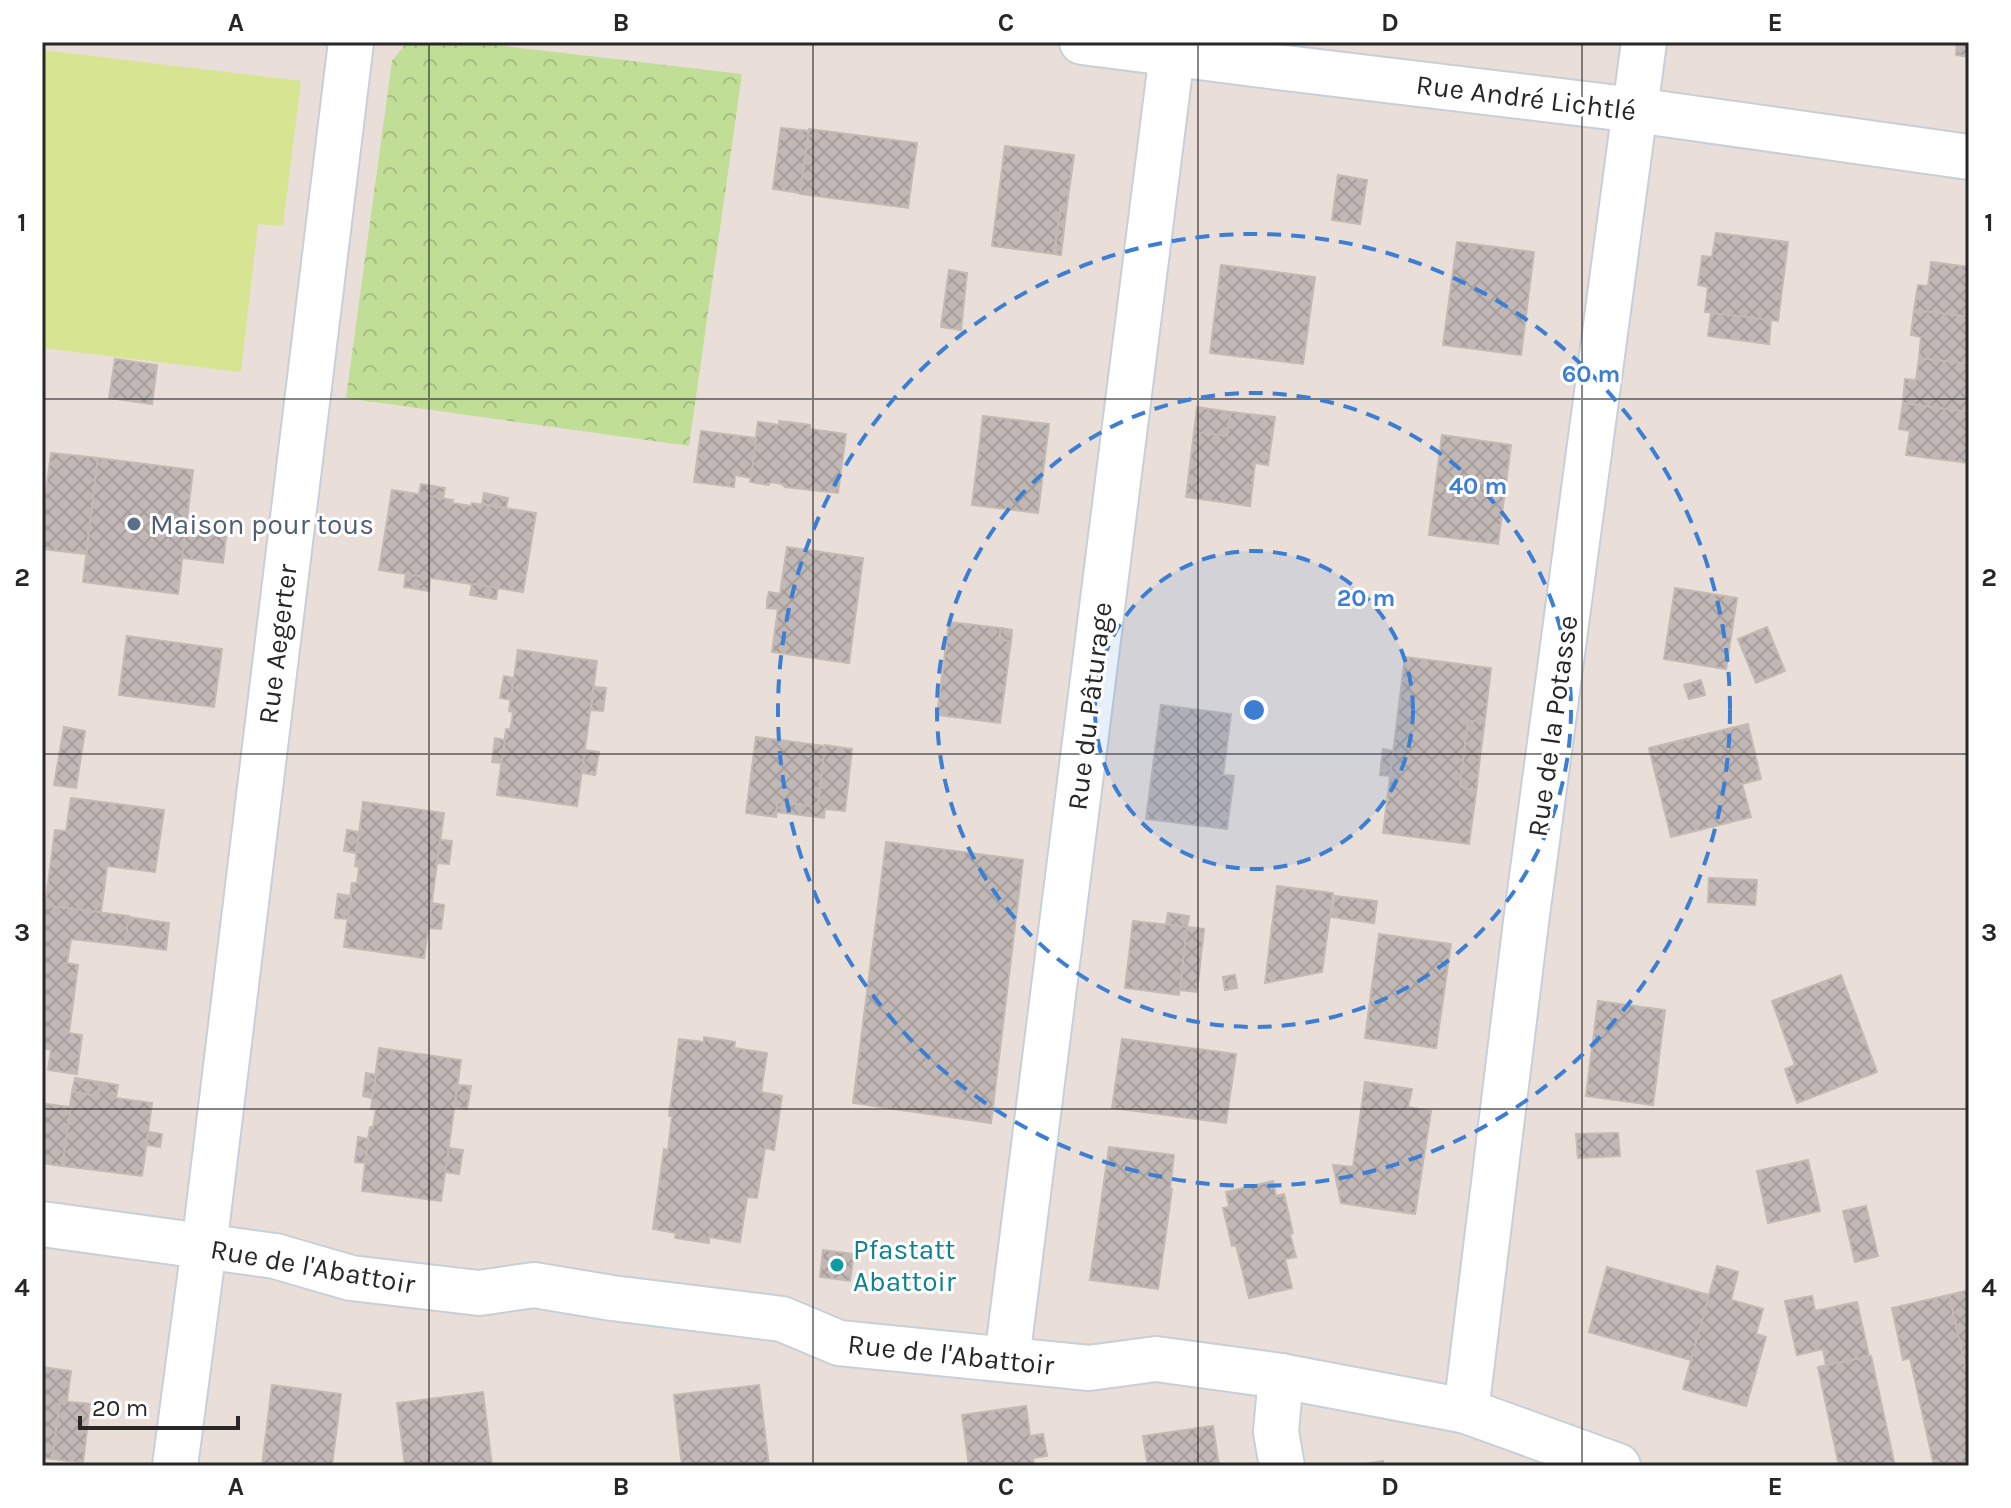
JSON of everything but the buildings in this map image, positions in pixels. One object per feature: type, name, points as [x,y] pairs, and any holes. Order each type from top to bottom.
[{"type":"street","name":"Rue Aegerter","points":[[175,1466],[351,42]]},
{"type":"street","name":"Rue André Lichtlé","points":[[1082,42],[1635,110],[1969,157]]},
{"type":"street","name":"Rue de la Potasse","points":[[1466,1411],[1528,906],[1644,42]]},
{"type":"street","name":"Rue du Pâturage","points":[[1007,1359],[1172,54]]},
{"type":"street","name":"Rue de l'Abattoir","points":[[42,1224],[275,1256],[351,1278],[479,1293],[534,1285],[782,1319],[839,1343],[1089,1368],[1156,1359],[1281,1376],[1466,1411],[1618,1466]]},
{"type":"street","points":[[1281,1376],[1276,1432],[1282,1466]]},
{"type":"green space","points":[[407,42],[469,42],[742,74],[689,446],[346,398],[392,61]]},
{"type":"green space","points":[[42,50],[301,81],[283,226],[258,224],[241,372],[42,348]]},
{"type":"place","name":"Maison pour tous","points":[[134,524]]},
{"type":"place","name":"Pfastatt Abattoir","points":[[837,1265]]}]
